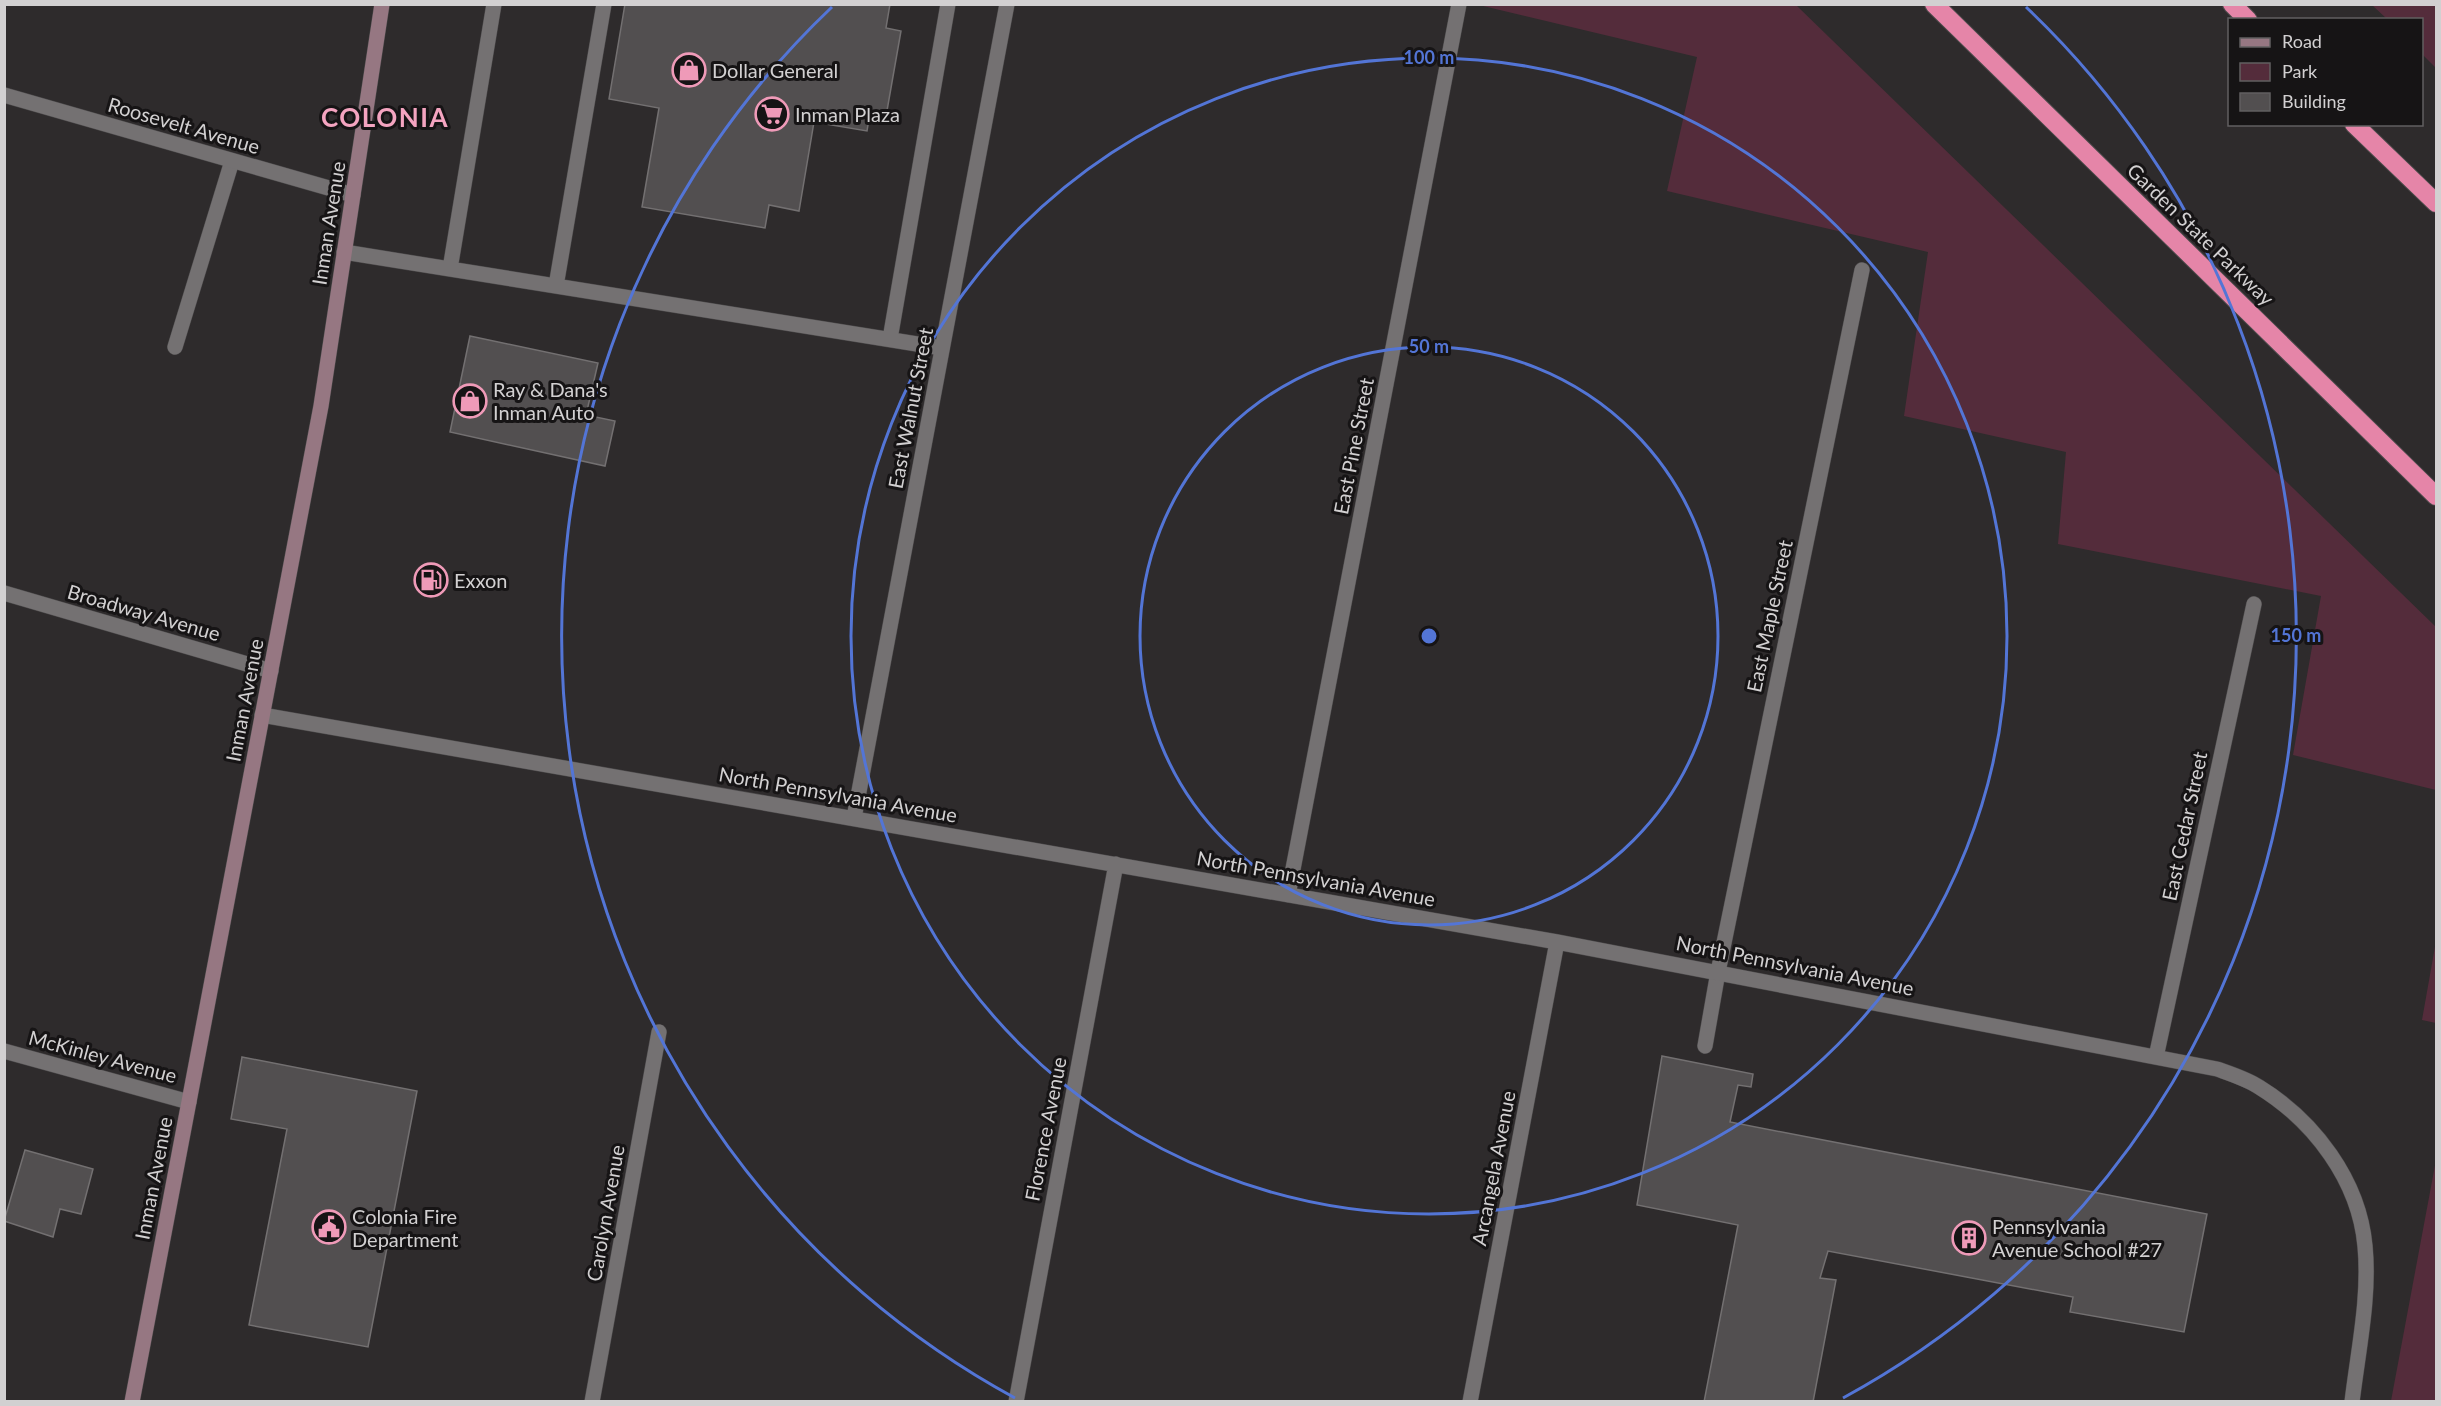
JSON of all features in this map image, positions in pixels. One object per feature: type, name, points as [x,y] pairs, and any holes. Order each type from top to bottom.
[{"type":"highway","name":"Garden State Parkway","points":[[1934,4],[2436,496]]},
{"type":"highway","points":[[2232,4],[2246,18]]},
{"type":"highway","points":[[2356,126],[2436,203]]},
{"type":"main road","name":"Inman Avenue","points":[[132,1401],[321,406],[382,4]]},
{"type":"street","points":[[450,269],[494,4]]},
{"type":"street","points":[[556,286],[604,4]]},
{"type":"street","points":[[890,339],[948,4]]},
{"type":"street","name":"East Walnut Street","points":[[854,818],[1007,4]]},
{"type":"street","name":"East Pine Street","points":[[1288,895],[1459,4]]},
{"type":"street","name":"Roosevelt Avenue","points":[[4,95],[353,195]]},
{"type":"street","points":[[175,347],[232,160]]},
{"type":"street","points":[[344,252],[942,348]]},
{"type":"street","name":"East Maple Street","points":[[1705,1046],[1862,270]]},
{"type":"street","name":"Broadway Avenue","points":[[4,593],[271,671]]},
{"type":"street","name":"East Cedar Street","points":[[2156,1057],[2254,604]]},
{"type":"street","name":"North Pennsylvania Avenue","points":[[262,715],[1557,942],[2217,1069],[2258,1086],[2294,1112],[2324,1144],[2347,1182],[2361,1224],[2365,1246],[2366,1290],[2352,1401]]},
{"type":"street","name":"Florence Avenue","points":[[1016,1401],[1116,864]]},
{"type":"street","name":"Arcangela Avenue","points":[[1470,1401],[1557,942]]},
{"type":"street","name":"Carolyn Avenue","points":[[592,1401],[659,1032]]},
{"type":"street","name":"McKinley Avenue","points":[[4,1051],[189,1102]]},
{"type":"green space","points":[[1479,5],[1796,5],[2436,627],[2436,790],[2293,755],[2321,596],[2058,544],[2066,452],[1904,416],[1928,252],[1667,191],[1697,57]]},
{"type":"green space","points":[[2372,5],[2436,5],[2436,68],[2423,55],[2423,18],[2386,18]]},
{"type":"green space","points":[[2436,941],[2436,1023],[2422,1020]]},
{"type":"green space","points":[[2436,1160],[2436,1401],[2391,1401]]},
{"type":"building","name":"Inman Plaza","points":[[625,4],[890,4],[886,28],[901,31],[885,122],[869,119],[867,131],[814,122],[799,211],[769,205],[765,228],[642,207],[659,108],[609,99]]},
{"type":"building","points":[[470,336],[598,363],[586,415],[615,421],[605,466],[450,432]]},
{"type":"building","name":"Pennsylvania Avenue School #27","points":[[1662,1056],[1753,1074],[1751,1087],[1738,1085],[1730,1122],[2207,1214],[2184,1332],[2070,1312],[2073,1297],[1828,1251],[1820,1278],[1836,1280],[1813,1402],[1704,1402],[1738,1225],[1637,1205]]},
{"type":"building","name":"Colonia Fire Department","points":[[242,1057],[417,1091],[368,1347],[249,1325],[287,1129],[231,1119]]},
{"type":"building","points":[[25,1150],[93,1169],[81,1214],[60,1209],[53,1237],[4,1221]]},
{"type":"place","name":"Dollar General","points":[[689,70]]},
{"type":"place","name":"Inman Plaza","points":[[772,114]]},
{"type":"place","name":"Ray & Dana's Inman Auto","points":[[470,401]]},
{"type":"place","name":"Exxon","points":[[431,580]]},
{"type":"place","name":"Colonia Fire Department","points":[[329,1227]]},
{"type":"place","name":"Pennsylvania Avenue School #27","points":[[1969,1238]]},
{"type":"district","name":"COLONIA","points":[[385,117]]}]
